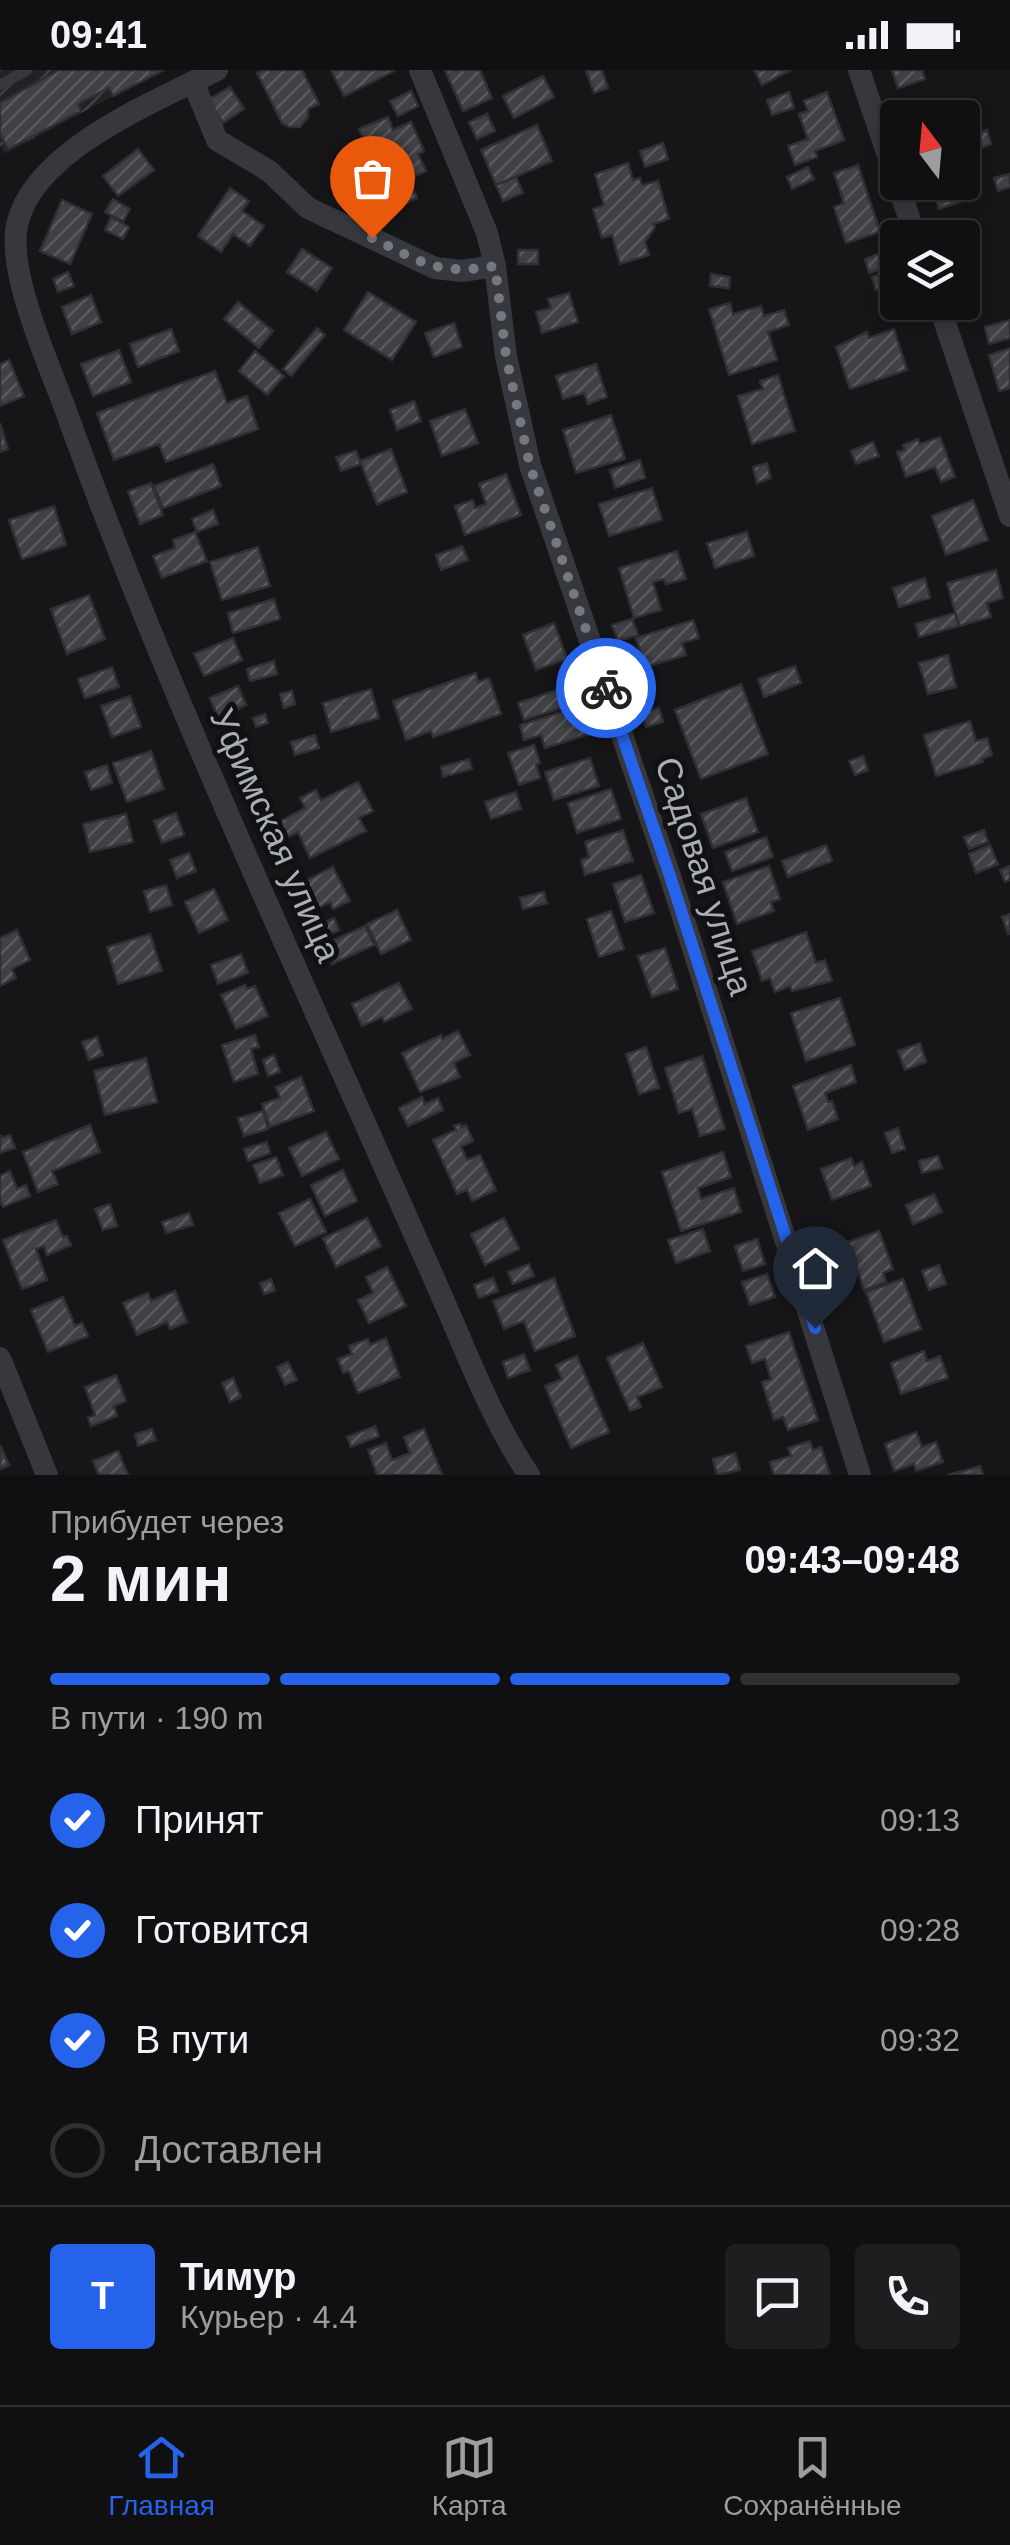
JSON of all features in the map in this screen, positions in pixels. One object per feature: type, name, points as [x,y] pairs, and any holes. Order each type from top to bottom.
[{"type":"street","points":[[217,70],[190,76],[217,140],[268,172],[308,208],[435,268],[462,271],[495,266]]},
{"type":"street","name":"Садовая улица","points":[[420,70],[476,202],[495,266],[506,356],[530,466],[670,876],[860,1475]]},
{"type":"street","points":[[859,70],[910,220]]},
{"type":"street","name":"Уфимская улица","points":[[190,76],[85,141],[45,176],[23,206],[16,232],[15,250],[25,294],[138,607],[262,896],[469,1358],[513,1451],[529,1475]]},
{"type":"street","points":[[944,320],[1010,516]]},
{"type":"street","points":[[0,1358],[47,1475]]},
{"type":"lane","points":[[0,85],[27,70]]},
{"type":"shaded area","points":[[0,70],[162,70],[4,154],[0,145]]},
{"type":"building","points":[[59,70],[164,70],[113,96],[109,88],[78,104],[81,111],[8,149],[0,134],[0,103]]},
{"type":"building","points":[[302,70],[319,104],[308,109],[308,117],[300,127],[282,123],[257,73]]},
{"type":"building","points":[[331,70],[394,70],[394,71],[344,96]]},
{"type":"building","points":[[445,70],[480,70],[492,98],[463,111]]},
{"type":"building","points":[[586,70],[602,70],[608,88],[594,93]]},
{"type":"building","points":[[754,70],[791,70],[762,85]]},
{"type":"building","points":[[892,70],[922,70],[925,79],[898,88]]},
{"type":"building","points":[[543,76],[554,97],[514,118],[503,96]]},
{"type":"building","points":[[230,87],[244,109],[223,123],[208,100]]},
{"type":"building","points":[[411,91],[418,106],[398,116],[390,101]]},
{"type":"building","points":[[789,92],[794,108],[772,115],[767,100]]},
{"type":"building","points":[[827,92],[844,140],[815,151],[817,157],[795,165],[788,146],[808,139],[799,114],[808,111],[804,101]]},
{"type":"building","points":[[487,114],[495,131],[477,139],[469,122]]},
{"type":"building","points":[[388,117],[393,130],[411,122],[424,151],[418,154],[426,171],[409,179],[417,198],[383,213],[354,147],[365,142],[359,129]]},
{"type":"building","points":[[537,125],[552,161],[496,185],[481,150]]},
{"type":"building","points":[[987,130],[991,144],[980,148],[980,132]]},
{"type":"building","points":[[663,143],[668,159],[645,167],[640,151]]},
{"type":"building","points":[[138,149],[154,170],[118,196],[103,176]]},
{"type":"building","points":[[628,163],[633,180],[640,178],[642,185],[658,181],[669,219],[653,224],[655,227],[645,242],[649,255],[620,264],[612,235],[602,238],[593,209],[604,205],[595,174]]},
{"type":"building","points":[[858,165],[880,232],[846,243],[834,207],[844,203],[834,173]]},
{"type":"building","points":[[808,167],[814,179],[792,189],[787,177]]},
{"type":"building","points":[[1010,174],[1010,187],[998,191],[994,178]]},
{"type":"building","points":[[516,177],[523,193],[503,201],[496,185]]},
{"type":"building","points":[[230,188],[249,201],[242,211],[264,226],[250,246],[233,234],[221,252],[198,236]]},
{"type":"building","points":[[113,199],[130,209],[123,221],[105,212]]},
{"type":"building","points":[[62,200],[92,214],[70,264],[40,251]]},
{"type":"building","points":[[936,200],[963,200],[963,201],[939,209]]},
{"type":"building","points":[[111,217],[129,227],[123,239],[105,230]]},
{"type":"building","points":[[302,249],[332,268],[317,291],[287,272]]},
{"type":"building","points":[[518,250],[538,250],[538,264],[518,264]]},
{"type":"building","points":[[880,253],[880,270],[869,273],[865,259]]},
{"type":"building","points":[[68,272],[74,286],[58,292],[53,279]]},
{"type":"building","points":[[711,274],[730,277],[729,288],[710,286]]},
{"type":"building","points":[[880,274],[880,289],[876,290],[872,277]]},
{"type":"building","points":[[368,292],[416,322],[392,360],[344,330]]},
{"type":"building","points":[[569,293],[578,322],[542,333],[536,312],[551,308],[548,299]]},
{"type":"building","points":[[91,295],[101,322],[72,334],[62,307]]},
{"type":"building","points":[[238,302],[273,331],[259,348],[224,319]]},
{"type":"building","points":[[730,303],[733,314],[761,306],[764,316],[784,310],[789,325],[768,332],[777,360],[729,375],[709,309]]},
{"type":"building","points":[[1010,320],[1010,338],[989,344],[985,327]]},
{"type":"building","points":[[454,323],[462,347],[434,357],[425,333]]},
{"type":"building","points":[[317,328],[325,335],[291,376],[283,369]]},
{"type":"building","points":[[171,329],[179,351],[138,367],[130,344]]},
{"type":"building","points":[[894,329],[907,370],[850,389],[836,347],[867,332],[869,338]]},
{"type":"building","points":[[1010,348],[1010,388],[999,391],[989,355]]},
{"type":"building","points":[[119,350],[131,382],[93,396],[81,364]]},
{"type":"building","points":[[255,351],[284,376],[267,395],[239,371]]},
{"type":"building","points":[[9,360],[24,396],[0,406],[0,364]]},
{"type":"building","points":[[596,364],[607,397],[588,404],[584,393],[563,399],[556,376]]},
{"type":"building","points":[[215,371],[227,403],[247,396],[258,429],[166,462],[159,444],[114,460],[97,413]]},
{"type":"building","points":[[778,375],[795,431],[752,444],[738,396],[763,389],[760,381]]},
{"type":"building","points":[[414,401],[421,421],[397,430],[390,410]]},
{"type":"building","points":[[465,409],[478,443],[442,456],[430,421]]},
{"type":"building","points":[[611,415],[625,459],[576,473],[563,430]]},
{"type":"building","points":[[0,423],[8,449],[0,452]]},
{"type":"building","points":[[940,437],[955,477],[941,482],[935,467],[906,477],[897,452],[918,439],[920,444]]},
{"type":"building","points":[[873,442],[879,456],[856,464],[851,451]]},
{"type":"building","points":[[391,449],[407,492],[377,504],[360,461]]},
{"type":"building","points":[[356,451],[361,464],[341,471],[336,457]]},
{"type":"building","points":[[640,460],[645,478],[615,488],[610,470]]},
{"type":"building","points":[[767,463],[771,478],[757,483],[753,467]]},
{"type":"building","points":[[213,464],[221,486],[163,508],[154,486]]},
{"type":"building","points":[[506,474],[521,515],[465,535],[455,506],[473,500],[475,508],[486,504],[479,484]]},
{"type":"building","points":[[151,483],[163,515],[140,524],[128,491]]},
{"type":"building","points":[[652,488],[662,520],[609,536],[599,504]]},
{"type":"building","points":[[973,500],[988,540],[946,555],[932,516]]},
{"type":"building","points":[[54,506],[66,545],[22,559],[9,520]]},
{"type":"building","points":[[213,510],[218,524],[197,532],[192,519]]},
{"type":"building","points":[[195,532],[207,561],[162,578],[153,556],[175,548],[173,540]]},
{"type":"building","points":[[747,532],[754,556],[715,568],[707,543]]},
{"type":"building","points":[[462,546],[468,560],[441,570],[436,555]]},
{"type":"building","points":[[258,547],[270,586],[222,600],[210,562]]},
{"type":"building","points":[[677,551],[686,579],[666,584],[664,579],[653,582],[661,610],[634,618],[619,568]]},
{"type":"building","points":[[996,570],[1003,598],[987,603],[991,617],[959,626],[947,583]]},
{"type":"building","points":[[925,578],[930,598],[899,607],[893,588]]},
{"type":"building","points":[[89,595],[105,639],[67,654],[51,609]]},
{"type":"building","points":[[274,599],[280,619],[233,633],[228,613]]},
{"type":"building","points":[[955,613],[959,626],[919,637],[916,624]]},
{"type":"building","points":[[632,619],[638,635],[618,641],[612,625]]},
{"type":"building","points":[[693,620],[699,638],[682,643],[686,655],[645,667],[636,638]]},
{"type":"building","points":[[554,623],[567,659],[536,670],[523,635]]},
{"type":"building","points":[[233,638],[242,660],[204,676],[194,654]]},
{"type":"building","points":[[948,655],[956,687],[928,694],[919,663]]},
{"type":"building","points":[[274,661],[277,674],[250,681],[247,669]]},
{"type":"building","points":[[795,666],[801,683],[764,697],[758,679]]},
{"type":"building","points":[[112,667],[119,687],[85,698],[78,679]]},
{"type":"building","points":[[476,673],[478,682],[489,678],[501,714],[433,737],[431,731],[406,740],[393,701]]},
{"type":"building","points":[[741,684],[768,754],[701,779],[675,710]]},
{"type":"building","points":[[571,685],[577,703],[524,720],[518,703]]},
{"type":"building","points":[[238,686],[246,705],[218,718],[210,698]]},
{"type":"building","points":[[371,689],[379,718],[331,732],[323,703]]},
{"type":"building","points":[[292,691],[295,704],[284,708],[280,694]]},
{"type":"building","points":[[130,696],[141,727],[112,737],[101,706]]},
{"type":"building","points":[[581,706],[590,734],[545,748],[541,735],[524,740],[520,725]]},
{"type":"building","points":[[659,708],[663,722],[646,727],[642,713]]},
{"type":"building","points":[[265,714],[268,723],[256,727],[253,718]]},
{"type":"building","points":[[970,721],[976,741],[987,738],[992,755],[983,762],[936,776],[924,735]]},
{"type":"building","points":[[315,735],[319,748],[295,755],[291,742]]},
{"type":"building","points":[[534,745],[540,778],[519,785],[508,753]]},
{"type":"building","points":[[151,751],[164,789],[127,802],[113,763]]},
{"type":"building","points":[[863,756],[868,770],[855,775],[849,761]]},
{"type":"building","points":[[590,758],[599,786],[554,800],[545,772]]},
{"type":"building","points":[[469,759],[472,769],[443,777],[441,767]]},
{"type":"building","points":[[107,765],[112,783],[91,790],[85,772]]},
{"type":"building","points":[[257,774],[273,808],[257,815],[241,781]]},
{"type":"building","points":[[358,782],[373,811],[359,818],[366,831],[310,858],[298,832],[286,838],[279,822],[305,808],[300,798],[316,790],[321,800]]},
{"type":"building","points":[[611,789],[621,819],[577,833],[568,803]]},
{"type":"building","points":[[516,792],[521,809],[491,819],[485,802]]},
{"type":"building","points":[[746,798],[758,832],[713,848],[701,814]]},
{"type":"building","points":[[176,813],[184,835],[162,843],[154,821]]},
{"type":"building","points":[[126,814],[133,842],[90,852],[83,824]]},
{"type":"building","points":[[623,830],[633,861],[585,875],[581,860],[589,857],[585,842]]},
{"type":"building","points":[[984,830],[988,842],[969,849],[964,837]]},
{"type":"building","points":[[766,837],[773,857],[732,871],[725,852]]},
{"type":"building","points":[[826,845],[832,861],[788,877],[782,861]]},
{"type":"building","points":[[990,845],[998,864],[976,873],[969,854]]},
{"type":"building","points":[[189,853],[196,871],[177,878],[170,860]]},
{"type":"building","points":[[769,866],[780,899],[771,902],[774,911],[737,924],[723,882]]},
{"type":"building","points":[[1010,866],[1010,880],[1005,882],[1000,870]]},
{"type":"building","points":[[333,867],[350,901],[333,909],[330,902],[310,912],[297,885]]},
{"type":"building","points":[[641,875],[654,913],[625,922],[613,884]]},
{"type":"building","points":[[166,885],[172,905],[150,912],[144,891]]},
{"type":"building","points":[[214,889],[228,920],[199,933],[185,902]]},
{"type":"building","points":[[544,892],[547,903],[523,909],[520,898]]},
{"type":"building","points":[[397,910],[411,940],[381,954],[367,924]]},
{"type":"building","points":[[611,911],[624,949],[599,957],[587,919]]},
{"type":"building","points":[[1010,914],[1010,934],[1008,934],[1002,917]]},
{"type":"building","points":[[334,918],[339,930],[321,939],[315,927]]},
{"type":"building","points":[[365,926],[374,945],[332,964],[323,945]]},
{"type":"building","points":[[17,930],[30,960],[12,969],[16,978],[0,986],[0,938]]},
{"type":"building","points":[[806,932],[816,963],[825,960],[832,981],[792,991],[790,986],[775,992],[770,978],[762,981],[752,951]]},
{"type":"building","points":[[150,934],[162,971],[118,984],[107,947]]},
{"type":"building","points":[[665,948],[678,989],[652,997],[638,956]]},
{"type":"building","points":[[241,954],[248,973],[218,984],[211,965]]},
{"type":"building","points":[[399,983],[412,1009],[384,1022],[382,1017],[362,1026],[352,1004]]},
{"type":"building","points":[[245,985],[247,989],[255,986],[268,1016],[236,1029],[221,995]]},
{"type":"building","points":[[840,998],[855,1045],[806,1061],[791,1013]]},
{"type":"building","points":[[458,1031],[470,1055],[454,1063],[460,1077],[420,1092],[402,1053]]},
{"type":"building","points":[[255,1035],[259,1047],[251,1049],[258,1074],[234,1082],[222,1045]]},
{"type":"building","points":[[97,1037],[103,1055],[89,1060],[82,1042]]},
{"type":"building","points":[[920,1043],[926,1062],[905,1070],[898,1051]]},
{"type":"building","points":[[646,1047],[659,1088],[639,1094],[626,1054]]},
{"type":"building","points":[[274,1055],[280,1072],[268,1076],[263,1060]]},
{"type":"building","points":[[702,1056],[725,1129],[700,1136],[692,1109],[679,1113],[665,1068]]},
{"type":"building","points":[[146,1058],[157,1102],[105,1115],[94,1071]]},
{"type":"building","points":[[851,1065],[856,1082],[825,1093],[838,1119],[808,1130],[793,1086]]},
{"type":"building","points":[[301,1077],[314,1111],[270,1127],[262,1104],[280,1098],[276,1087]]},
{"type":"building","points":[[422,1097],[425,1104],[438,1098],[443,1110],[408,1126],[399,1108]]},
{"type":"building","points":[[263,1111],[268,1129],[244,1136],[238,1118]]},
{"type":"building","points":[[90,1125],[100,1152],[52,1171],[58,1184],[38,1192],[23,1152]]},
{"type":"building","points":[[466,1125],[473,1141],[461,1146],[467,1160],[480,1155],[496,1190],[472,1201],[467,1190],[457,1194],[433,1140],[456,1130],[454,1126]]},
{"type":"building","points":[[898,1128],[905,1149],[892,1153],[885,1133]]},
{"type":"building","points":[[326,1132],[339,1159],[302,1176],[289,1148]]},
{"type":"building","points":[[0,1135],[10,1135],[15,1148],[0,1153]]},
{"type":"building","points":[[267,1142],[270,1153],[248,1161],[244,1149]]},
{"type":"building","points":[[723,1152],[731,1177],[698,1188],[701,1199],[734,1188],[741,1212],[681,1231],[662,1172]]},
{"type":"building","points":[[938,1156],[942,1168],[922,1173],[919,1161]]},
{"type":"building","points":[[276,1157],[283,1175],[260,1183],[253,1165]]},
{"type":"building","points":[[851,1158],[854,1166],[862,1162],[871,1186],[832,1200],[821,1169]]},
{"type":"building","points":[[343,1170],[357,1201],[325,1216],[311,1185]]},
{"type":"building","points":[[10,1171],[17,1189],[26,1185],[30,1196],[3,1207],[0,1176]]},
{"type":"building","points":[[934,1194],[942,1212],[913,1224],[906,1205]]},
{"type":"building","points":[[310,1199],[326,1232],[295,1246],[279,1213]]},
{"type":"building","points":[[110,1204],[117,1226],[103,1230],[95,1209]]},
{"type":"building","points":[[189,1213],[193,1225],[166,1233],[162,1222]]},
{"type":"building","points":[[367,1218],[381,1246],[336,1267],[323,1238]]},
{"type":"building","points":[[504,1218],[519,1249],[485,1265],[471,1234]]},
{"type":"building","points":[[56,1220],[71,1245],[47,1255],[44,1246],[36,1249],[47,1280],[22,1289],[3,1240]]},
{"type":"building","points":[[703,1229],[710,1251],[676,1263],[668,1240]]},
{"type":"building","points":[[879,1231],[893,1269],[883,1273],[886,1282],[864,1290],[848,1242]]},
{"type":"building","points":[[757,1239],[765,1264],[743,1271],[735,1246]]},
{"type":"building","points":[[529,1264],[534,1276],[513,1284],[508,1272]]},
{"type":"building","points":[[939,1265],[946,1284],[929,1290],[922,1271]]},
{"type":"building","points":[[387,1267],[406,1306],[369,1323],[358,1300],[373,1293],[366,1277]]},
{"type":"building","points":[[767,1274],[775,1297],[750,1305],[742,1282]]},
{"type":"building","points":[[493,1278],[498,1291],[479,1298],[474,1285]]},
{"type":"building","points":[[554,1278],[575,1336],[535,1351],[524,1321],[504,1329],[493,1301]]},
{"type":"building","points":[[271,1279],[275,1291],[264,1294],[260,1283]]},
{"type":"building","points":[[903,1279],[921,1329],[884,1342],[866,1292]]},
{"type":"building","points":[[175,1291],[187,1322],[170,1329],[167,1322],[137,1335],[123,1303],[148,1293],[151,1301]]},
{"type":"building","points":[[63,1297],[75,1326],[82,1323],[88,1336],[48,1352],[31,1310]]},
{"type":"building","points":[[789,1332],[818,1420],[788,1430],[783,1417],[774,1420],[762,1382],[771,1379],[765,1359],[752,1363],[746,1346]]},
{"type":"building","points":[[386,1338],[400,1377],[358,1393],[349,1371],[343,1373],[338,1359],[352,1354],[349,1346],[368,1339],[370,1345]]},
{"type":"building","points":[[643,1343],[662,1387],[637,1397],[641,1407],[630,1411],[607,1358]]},
{"type":"building","points":[[924,1351],[927,1361],[940,1356],[948,1378],[901,1394],[891,1363]]},
{"type":"building","points":[[524,1354],[530,1370],[508,1378],[503,1362]]},
{"type":"building","points":[[577,1356],[609,1432],[571,1448],[545,1386],[562,1379],[556,1365]]},
{"type":"building","points":[[288,1362],[297,1380],[285,1385],[277,1367]]},
{"type":"building","points":[[116,1375],[126,1401],[114,1406],[117,1416],[91,1426],[88,1418],[95,1415],[85,1387]]},
{"type":"building","points":[[233,1378],[241,1397],[230,1402],[222,1383]]},
{"type":"building","points":[[375,1426],[379,1436],[351,1447],[347,1437]]},
{"type":"building","points":[[152,1429],[156,1440],[138,1446],[135,1434]]},
{"type":"building","points":[[424,1429],[442,1475],[377,1475],[368,1450],[386,1443],[392,1460],[410,1453],[404,1437]]},
{"type":"building","points":[[916,1432],[922,1447],[936,1442],[943,1462],[916,1471],[914,1464],[894,1471],[885,1444]]},
{"type":"building","points":[[810,1441],[813,1450],[821,1447],[830,1475],[774,1475],[770,1462],[791,1456],[788,1448]]},
{"type":"building","points":[[0,1445],[9,1465],[0,1469]]},
{"type":"building","points":[[118,1451],[128,1475],[99,1475],[93,1461]]},
{"type":"building","points":[[735,1453],[740,1470],[717,1475],[713,1459]]},
{"type":"building","points":[[980,1466],[983,1475],[948,1475]]},
{"type":"way so far","points":[[372,238],[435,268],[462,271],[495,266],[506,356],[530,466],[606,688]]},
{"type":"route","points":[[606,688],[815,1328]]}]
